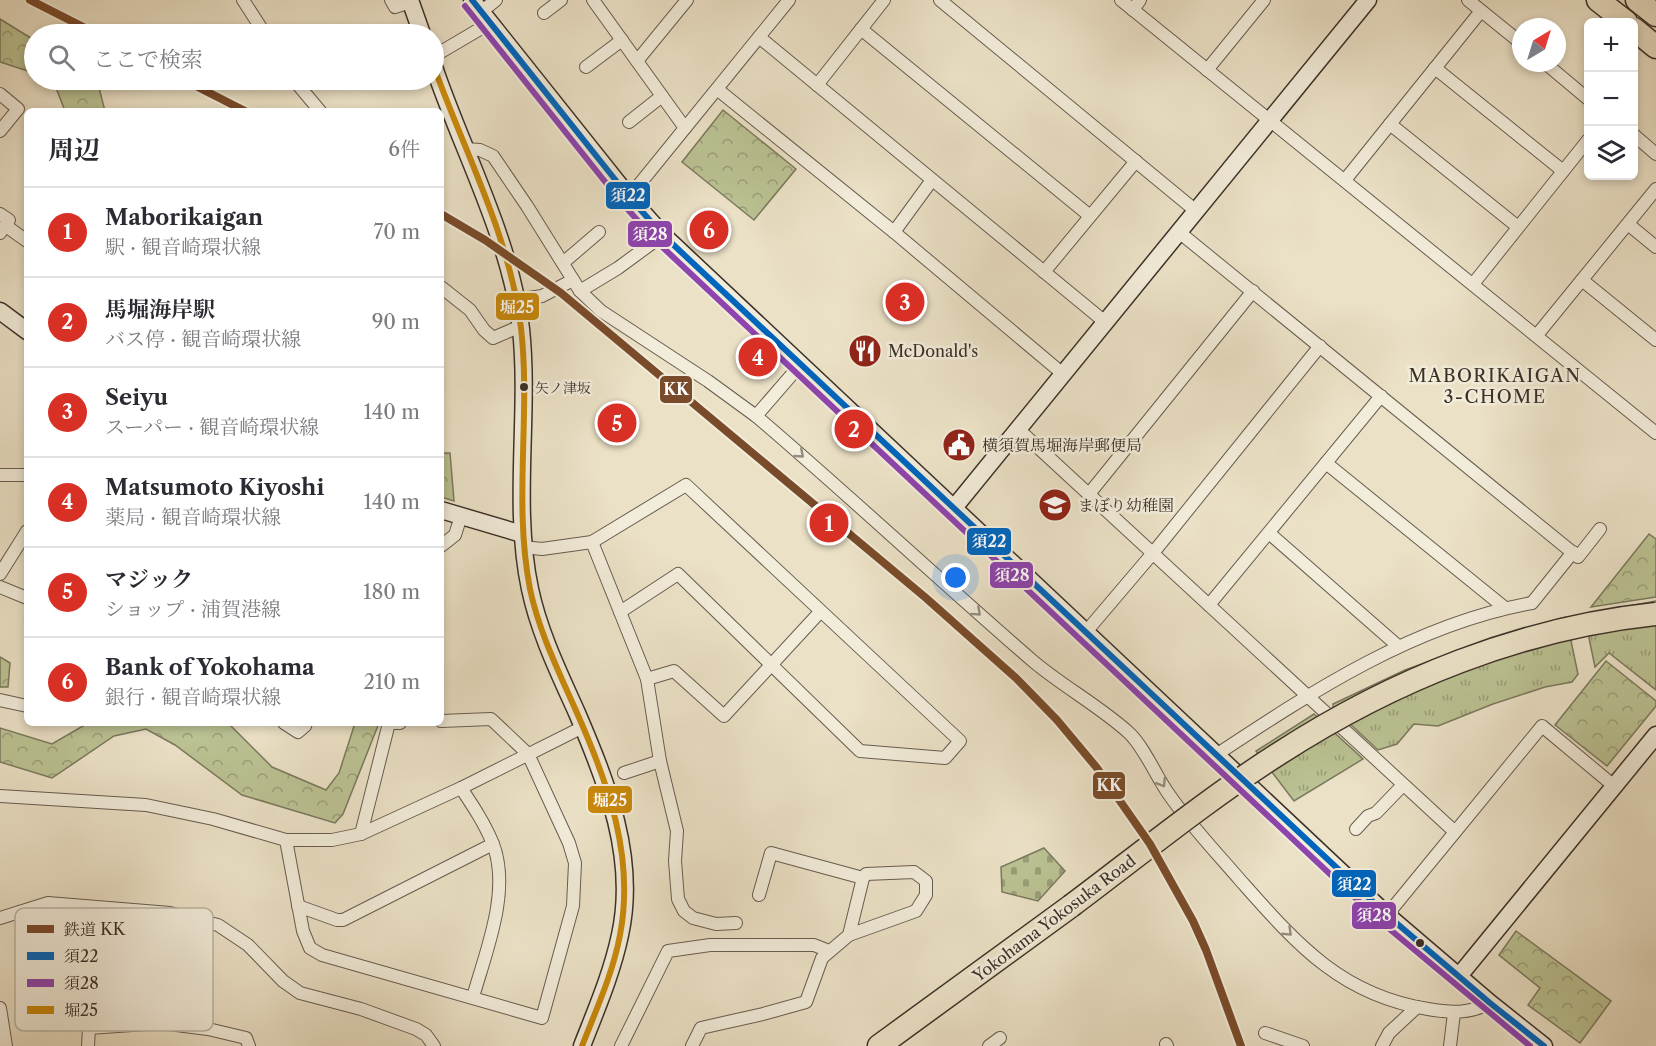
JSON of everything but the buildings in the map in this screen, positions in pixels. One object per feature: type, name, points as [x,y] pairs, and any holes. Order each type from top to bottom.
[{"type":"highway","points":[[1598,0],[1621,18]]},
{"type":"highway","points":[[1637,0],[1656,15]]},
{"type":"highway","points":[[1638,32],[1656,47]]},
{"type":"highway","name":"Yokohama Yokosuka Road","points":[[894,1046],[1278,754],[1336,719],[1394,688],[1446,666],[1524,640],[1584,626],[1656,614]]},
{"type":"highway","name":"Yokohama Yokosuka Road","points":[[879,1046],[1281,762],[1350,720],[1446,674],[1500,656],[1586,633],[1656,622]]},
{"type":"main road","points":[[954,509],[1368,0]]},
{"type":"main road","points":[[410,1],[418,24]]},
{"type":"main road","points":[[481,12],[628,197],[663,235],[1387,915],[1544,1046]]},
{"type":"main road","points":[[443,90],[497,233],[521,326],[524,375],[523,540],[530,590],[543,634],[583,727],[613,807],[621,839],[625,872],[621,933],[612,968],[582,1046]]},
{"type":"main road","points":[[0,311],[24,329]]},
{"type":"main road","points":[[444,511],[523,540]]},
{"type":"main road","points":[[1459,976],[1656,735]]},
{"type":"street","points":[[243,0],[259,24]]},
{"type":"street","points":[[391,0],[395,7],[410,1]]},
{"type":"street","points":[[444,47],[496,0]]},
{"type":"street","points":[[543,13],[561,0]]},
{"type":"street","points":[[593,0],[685,128]]},
{"type":"street","points":[[638,61],[687,0]]},
{"type":"street","points":[[628,197],[789,0]]},
{"type":"street","points":[[817,85],[884,0]]},
{"type":"street","points":[[940,0],[1196,211]]},
{"type":"street","points":[[1121,0],[1137,5],[1207,70],[1656,433]]},
{"type":"street","points":[[1207,70],[1264,0]]},
{"type":"street","points":[[1468,0],[1512,37]]},
{"type":"street","points":[[1345,180],[1481,11]]},
{"type":"street","points":[[861,29],[1090,216]]},
{"type":"street","points":[[759,37],[1105,322]]},
{"type":"street","points":[[586,67],[622,40]]},
{"type":"street","points":[[1435,68],[1563,171]]},
{"type":"street","points":[[1556,72],[1584,96]]},
{"type":"street","points":[[717,89],[894,232],[1063,374]]},
{"type":"street","points":[[304,90],[319,108]]},
{"type":"street","points":[[0,94],[18,109],[0,131]]},
{"type":"street","points":[[629,122],[662,96]]},
{"type":"street","points":[[1390,124],[1518,227]]},
{"type":"street","points":[[1638,138],[1656,154]]},
{"type":"street","points":[[1473,284],[1584,145]]},
{"type":"street","points":[[466,149],[480,150],[493,156],[577,285],[601,311],[708,381],[756,416],[1037,664],[1130,734],[1169,794],[1209,844],[1272,916],[1317,960],[1341,978],[1365,991],[1417,1007],[1454,1013],[1468,1012],[1490,1003]]},
{"type":"street","points":[[1044,272],[1136,161]]},
{"type":"street","points":[[894,232],[933,180]]},
{"type":"street","points":[[1537,335],[1656,189]]},
{"type":"street","points":[[0,214],[9,220],[3,229],[24,240]]},
{"type":"street","points":[[1628,224],[1656,246]]},
{"type":"street","points":[[564,262],[599,232]]},
{"type":"street","points":[[1179,232],[1578,557],[1600,529]]},
{"type":"street","points":[[516,300],[542,296],[618,268],[663,235]]},
{"type":"street","points":[[1582,280],[1656,340]]},
{"type":"street","points":[[444,289],[470,310],[484,330],[493,338],[521,326]]},
{"type":"street","points":[[1089,494],[1252,291]]},
{"type":"street","points":[[1085,633],[1153,553],[1320,346]]},
{"type":"street","points":[[756,416],[801,364]]},
{"type":"street","points":[[1209,605],[1381,396]]},
{"type":"street","points":[[1018,429],[1455,832]]},
{"type":"street","points":[[1326,463],[1505,608]]},
{"type":"street","points":[[0,475],[24,475]]},
{"type":"street","points":[[523,540],[542,549],[592,542],[686,485],[960,741],[945,758],[861,752],[678,574],[620,612]]},
{"type":"street","points":[[444,544],[455,535],[461,516]]},
{"type":"street","points":[[1269,533],[1398,646]]},
{"type":"street","points":[[0,574],[24,536]]},
{"type":"street","points":[[592,542],[647,679],[660,761],[677,831],[675,861],[678,899],[684,911],[693,918],[716,924],[736,923]]},
{"type":"street","points":[[1216,755],[1307,696],[1398,646],[1505,608],[1532,603],[1573,552]]},
{"type":"street","points":[[0,587],[24,597]]},
{"type":"street","points":[[647,679],[674,671],[724,716],[820,612]]},
{"type":"street","points":[[0,700],[24,705]]},
{"type":"street","points":[[286,840],[303,931],[310,948],[322,955],[542,1018],[573,906],[575,863],[569,843],[528,754],[491,719],[444,721]]},
{"type":"street","points":[[289,726],[298,732],[305,726]]},
{"type":"street","points":[[361,834],[388,726]]},
{"type":"street","points":[[1387,915],[1542,726],[1614,786]]},
{"type":"street","points":[[0,796],[146,805],[213,819],[286,840],[332,840],[361,834],[461,788],[583,727]]},
{"type":"street","points":[[624,773],[660,761]]},
{"type":"street","points":[[1356,829],[1368,816],[1376,813],[1403,784]]},
{"type":"street","points":[[461,788],[483,822],[497,856],[499,901],[474,997]]},
{"type":"street","points":[[298,906],[337,920],[344,920],[493,844]]},
{"type":"street","points":[[759,895],[771,853],[863,878]]},
{"type":"street","points":[[692,1046],[701,1028],[806,1002],[822,958],[849,935],[916,911],[926,895],[926,881],[914,872],[866,874],[863,878],[849,935]]},
{"type":"street","points":[[32,908],[48,903],[109,908]]},
{"type":"street","points":[[0,918],[15,913]]},
{"type":"street","points":[[706,922],[710,945]]},
{"type":"street","points":[[213,924],[248,945],[283,981],[300,993],[361,1009],[416,1029],[426,1035],[434,1046]]},
{"type":"street","points":[[621,1046],[668,951],[710,945],[814,945],[829,951]]},
{"type":"street","points":[[1382,1046],[1389,1033],[1417,1007]]},
{"type":"street","points":[[0,1008],[6,1046]]},
{"type":"street","points":[[1450,1046],[1454,1013]]},
{"type":"street","points":[[213,1030],[246,1038],[249,1046]]},
{"type":"street","points":[[88,1046],[89,1031]]},
{"type":"street","points":[[1264,1033],[1303,1046]]},
{"type":"street","points":[[989,1046],[1000,1038]]},
{"type":"green space","points":[[0,19],[24,34],[24,70],[0,62]]},
{"type":"green space","points":[[57,90],[100,90],[104,108],[64,108]]},
{"type":"green space","points":[[723,110],[796,169],[754,220],[682,162]]},
{"type":"green space","points":[[444,453],[450,453],[454,501],[444,498]]},
{"type":"green space","points":[[1649,534],[1656,539],[1656,597],[1591,607]]},
{"type":"green space","points":[[1656,601],[1656,690],[1609,653],[1595,667],[1584,614]]},
{"type":"green space","points":[[1566,617],[1578,674],[1572,682],[1545,687],[1493,704],[1438,726],[1414,724],[1397,744],[1378,750],[1333,708],[1333,704],[1405,670],[1488,640]]},
{"type":"green space","points":[[0,657],[10,663],[8,687],[0,687]]},
{"type":"green space","points":[[1606,661],[1656,701],[1656,706],[1607,766],[1555,725]]},
{"type":"green space","points":[[1314,714],[1363,759],[1294,801],[1256,751]]},
{"type":"green space","points":[[83,726],[231,726],[272,767],[326,790],[339,773],[354,726],[378,726],[343,814],[335,823],[242,795],[175,745],[146,729],[114,736],[52,778],[0,762],[0,728],[52,744]]},
{"type":"green space","points":[[1044,848],[1065,871],[1038,901],[1002,892],[1001,867]]},
{"type":"green space","points":[[1516,931],[1611,1001],[1580,1043],[1528,1005],[1540,988],[1499,955]]},
{"type":"rail line","name":"KK","points":[[30,0],[77,24]]},
{"type":"rail line","name":"KK","points":[[204,90],[239,108]]},
{"type":"rail line","name":"KK","points":[[444,216],[485,240],[561,293],[926,598],[1016,678],[1057,720],[1097,768],[1150,844],[1193,921],[1241,1046]]},
{"type":"transit line","name":"須22","points":[[472,0],[629,197],[663,235],[1387,915],[1544,1046]]},
{"type":"transit line","name":"須28","points":[[465,6],[622,203],[657,242],[1381,922],[1530,1046]]},
{"type":"transit line","name":"堀25","points":[[443,90],[497,228],[515,294],[521,328],[524,361],[523,524],[530,589],[544,636],[599,766],[616,821],[621,849],[624,906],[620,935],[609,977],[582,1046]]},
{"type":"place","name":"Bank of Yokohama","points":[[709,230]]},
{"type":"place","name":"Seiyu","points":[[905,302]]},
{"type":"place","name":"McDonald's","points":[[865,351]]},
{"type":"place","name":"Matsumoto Kiyoshi","points":[[758,357]]},
{"type":"place","name":"矢ノ津坂","points":[[524,387]]},
{"type":"place","name":"マジック","points":[[617,423]]},
{"type":"place","name":"馬堀海岸駅","points":[[854,429]]},
{"type":"place","name":"横須賀馬堀海岸郵便局","points":[[959,445]]},
{"type":"place","name":"まぼり幼稚園","points":[[1055,505]]},
{"type":"place","name":"Maborikaigan","points":[[829,523]]},
{"type":"district","name":"MABORIKAIGAN 3-CHOME","points":[[1495,386]]}]
